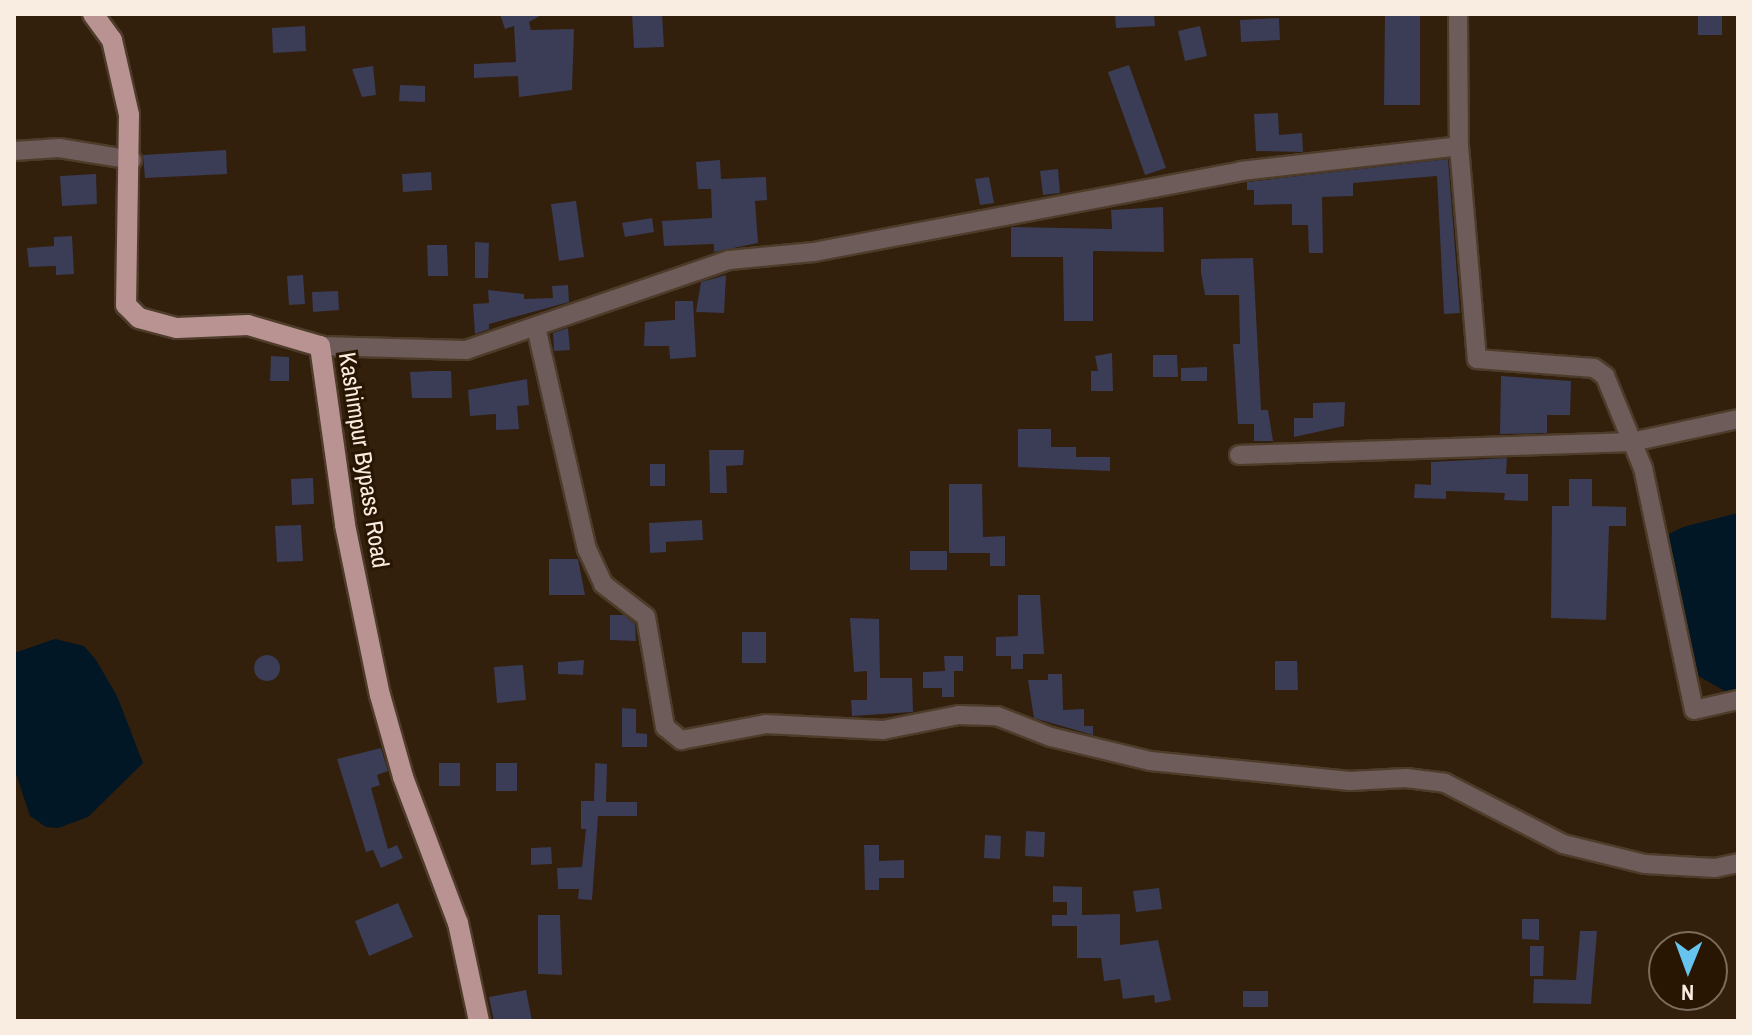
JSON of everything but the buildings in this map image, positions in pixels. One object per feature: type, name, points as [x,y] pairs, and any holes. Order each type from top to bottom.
[{"type":"main road","name":"Kashimpur Bypass Road","points":[[93,14],[112,40],[122,69],[132,160],[124,286],[126,305],[139,318],[177,328],[261,327],[320,346],[345,525],[380,695],[403,777],[458,923],[479,1021]]},
{"type":"street","points":[[1458,14],[1459,146],[1477,359],[1594,368],[1610,385],[1643,468],[1694,710],[1738,700]]},
{"type":"street","points":[[320,346],[466,350],[536,327],[622,293],[729,260],[860,244],[1241,171],[1459,146]]},
{"type":"street","points":[[14,151],[59,148],[132,160]]},
{"type":"street","points":[[536,327],[587,549],[603,584],[646,617],[665,727],[681,740],[766,724],[883,730],[959,715],[997,716],[1051,737],[1150,761],[1350,781],[1406,778],[1445,783],[1563,844],[1645,864],[1715,868],[1738,863]]},
{"type":"street","points":[[1239,455],[1632,442],[1738,419]]},
{"type":"water","points":[[1738,513],[1738,694],[1730,694],[1695,674],[1667,549],[1669,534],[1683,527]]},
{"type":"water","points":[[55,639],[84,646],[96,660],[117,696],[143,763],[88,817],[58,828],[46,827],[30,816],[14,768],[14,653]]}]
